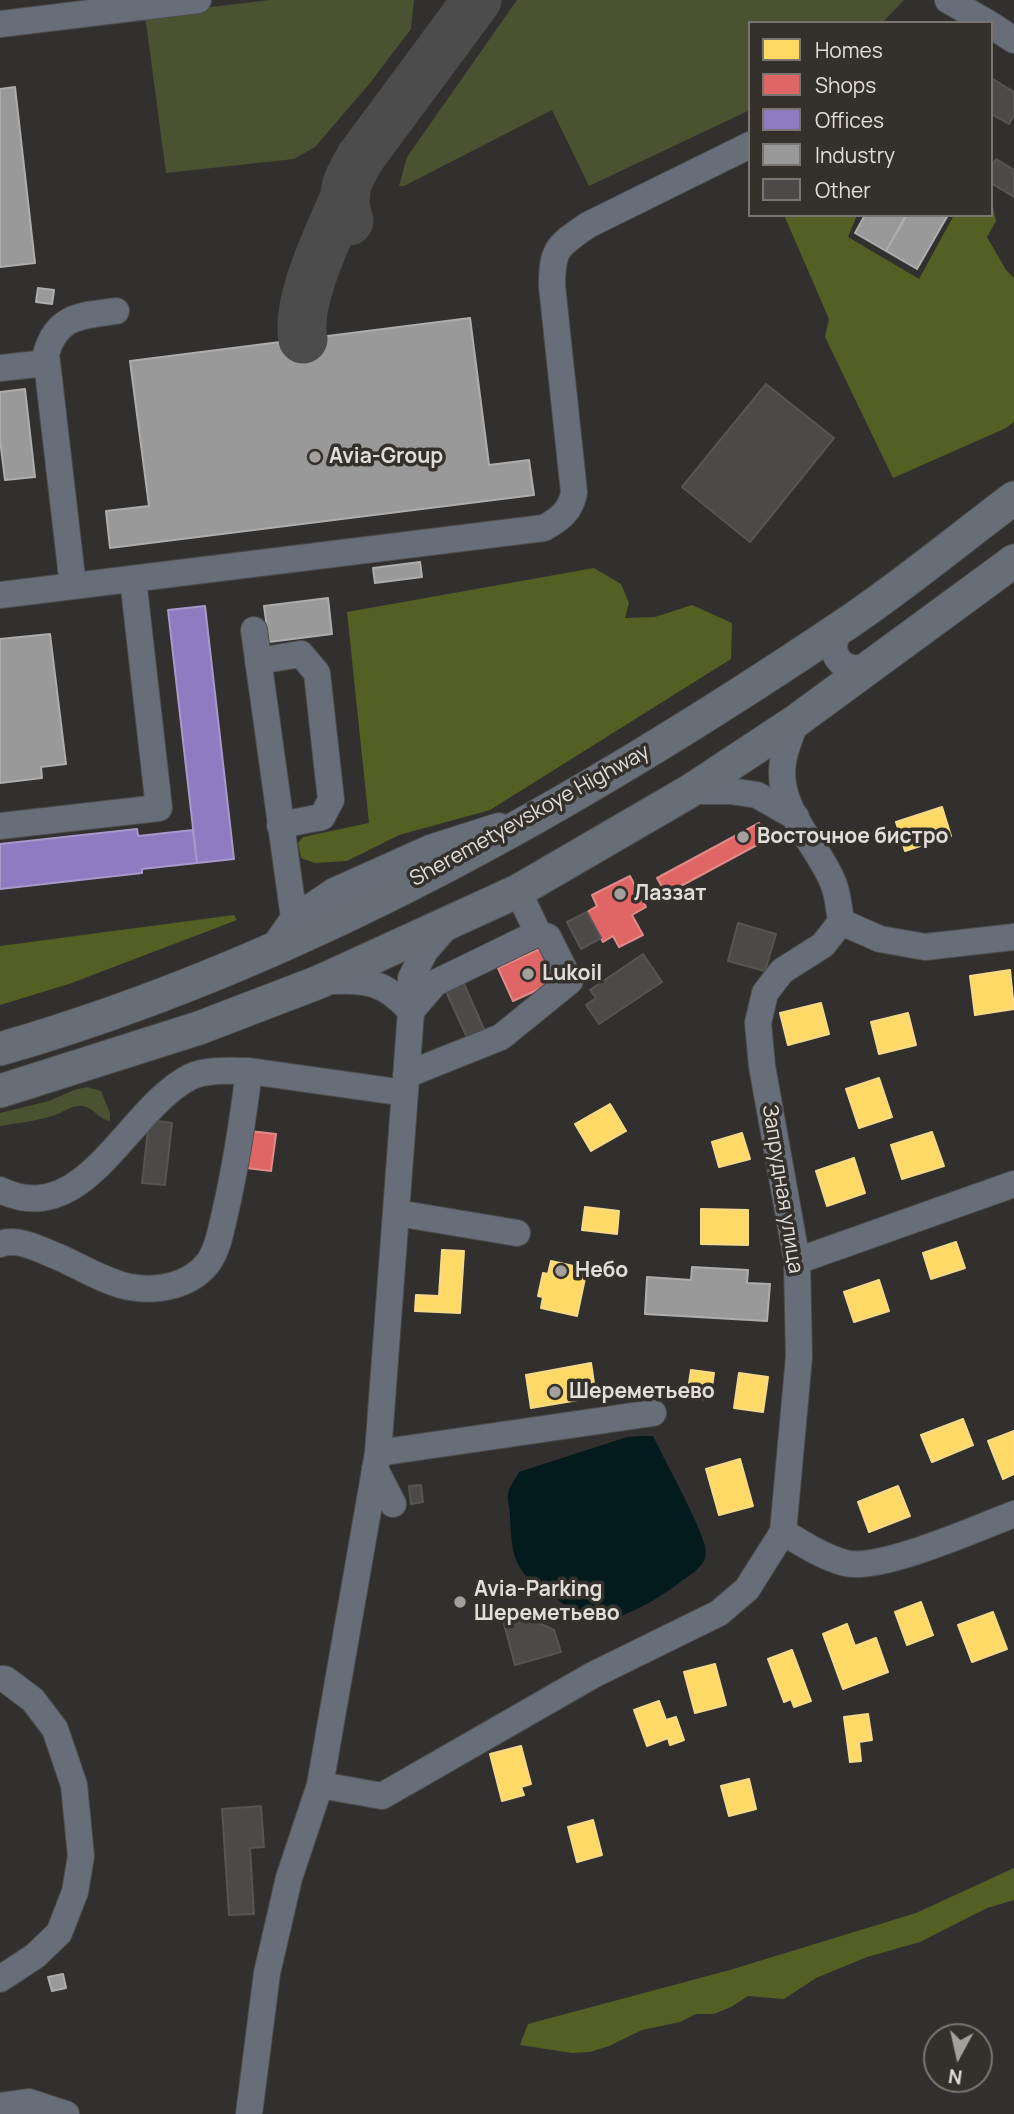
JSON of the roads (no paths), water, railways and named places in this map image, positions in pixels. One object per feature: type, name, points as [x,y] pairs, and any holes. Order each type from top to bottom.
[{"type":"main road","name":"Sheremetyevskoye Highway","points":[[0,1048],[167,992],[272,949],[498,839],[648,751],[847,623],[1014,498]]},
{"type":"main road","points":[[0,1091],[200,1028],[319,982],[518,891],[690,791],[796,722],[1014,561]]},
{"type":"street","points":[[0,24],[198,0]]},
{"type":"street","points":[[943,21],[947,0],[984,21]]},
{"type":"street","points":[[993,27],[1014,40]]},
{"type":"street","points":[[0,595],[544,528],[557,521],[572,504],[574,492],[552,286],[552,267],[556,251],[566,240],[588,225],[748,146]]},
{"type":"street","points":[[73,586],[46,354],[53,334],[65,322],[90,314],[116,311]]},
{"type":"street","points":[[0,369],[47,363]]},
{"type":"street","points":[[0,826],[159,808],[133,579]]},
{"type":"street","points":[[847,623],[838,630],[834,641],[835,653],[841,663],[851,669],[863,669],[874,664]]},
{"type":"street","points":[[254,630],[294,918]]},
{"type":"street","points":[[258,661],[301,654],[317,673],[331,800],[322,817],[280,825]]},
{"type":"street","points":[[796,722],[783,758],[785,791],[796,817],[833,882],[841,922],[880,939],[925,947],[1014,937]]},
{"type":"street","points":[[690,791],[731,791],[757,795],[796,817]]},
{"type":"street","points":[[272,949],[294,918],[334,891],[430,848],[544,812]]},
{"type":"street","points":[[0,1190],[31,1200],[54,1197],[82,1182],[158,1100],[192,1076],[221,1071],[249,1071],[405,1084],[501,1037],[570,981],[548,937],[537,933],[518,891]]},
{"type":"street","points":[[249,2114],[267,1973],[289,1878],[320,1785],[377,1461],[397,1213],[411,978],[425,951],[452,921]]},
{"type":"street","name":"Запрудная улица","points":[[783,1532],[799,1357],[797,1261],[762,1066],[758,1023],[765,993],[782,971],[823,945],[841,922]]},
{"type":"street","points":[[411,1011],[435,983],[537,933]]},
{"type":"street","points":[[319,982],[352,980],[375,984],[394,992],[411,1011]]},
{"type":"street","points":[[31,1200],[11,1244],[30,1245],[128,1287],[152,1289],[177,1285],[194,1277],[209,1262],[218,1243],[238,1154],[249,1071]]},
{"type":"street","points":[[797,1261],[1014,1184]]},
{"type":"street","points":[[397,1213],[517,1233]]},
{"type":"street","points":[[377,1461],[653,1413]]},
{"type":"street","points":[[377,1461],[393,1504]]},
{"type":"street","points":[[320,1785],[382,1796],[593,1675],[719,1614],[747,1589],[783,1532],[819,1553],[848,1564],[893,1560],[1014,1514]]},
{"type":"street","points":[[0,1678],[33,1700],[55,1729],[74,1785],[81,1856],[75,1892],[59,1933],[35,1956],[0,1979]]},
{"type":"street","points":[[0,2106],[29,2102],[66,2114]]},
{"type":"water","points":[[653,1436],[699,1529],[704,1542],[705,1557],[692,1574],[643,1606],[612,1619],[596,1620],[582,1616],[533,1582],[519,1566],[511,1538],[509,1490],[519,1472],[627,1437]]},
{"type":"place","name":"Avia-Group","points":[[315,457]]},
{"type":"place","name":"Восточное бистро","points":[[743,837]]},
{"type":"place","name":"Лаззат","points":[[620,894]]},
{"type":"place","name":"Lukoil","points":[[528,974]]},
{"type":"place","name":"Небо","points":[[561,1271]]},
{"type":"place","name":"Шереметьево","points":[[555,1392]]},
{"type":"place","name":"Avia-Parking Шереметьево","points":[[460,1602]]}]
